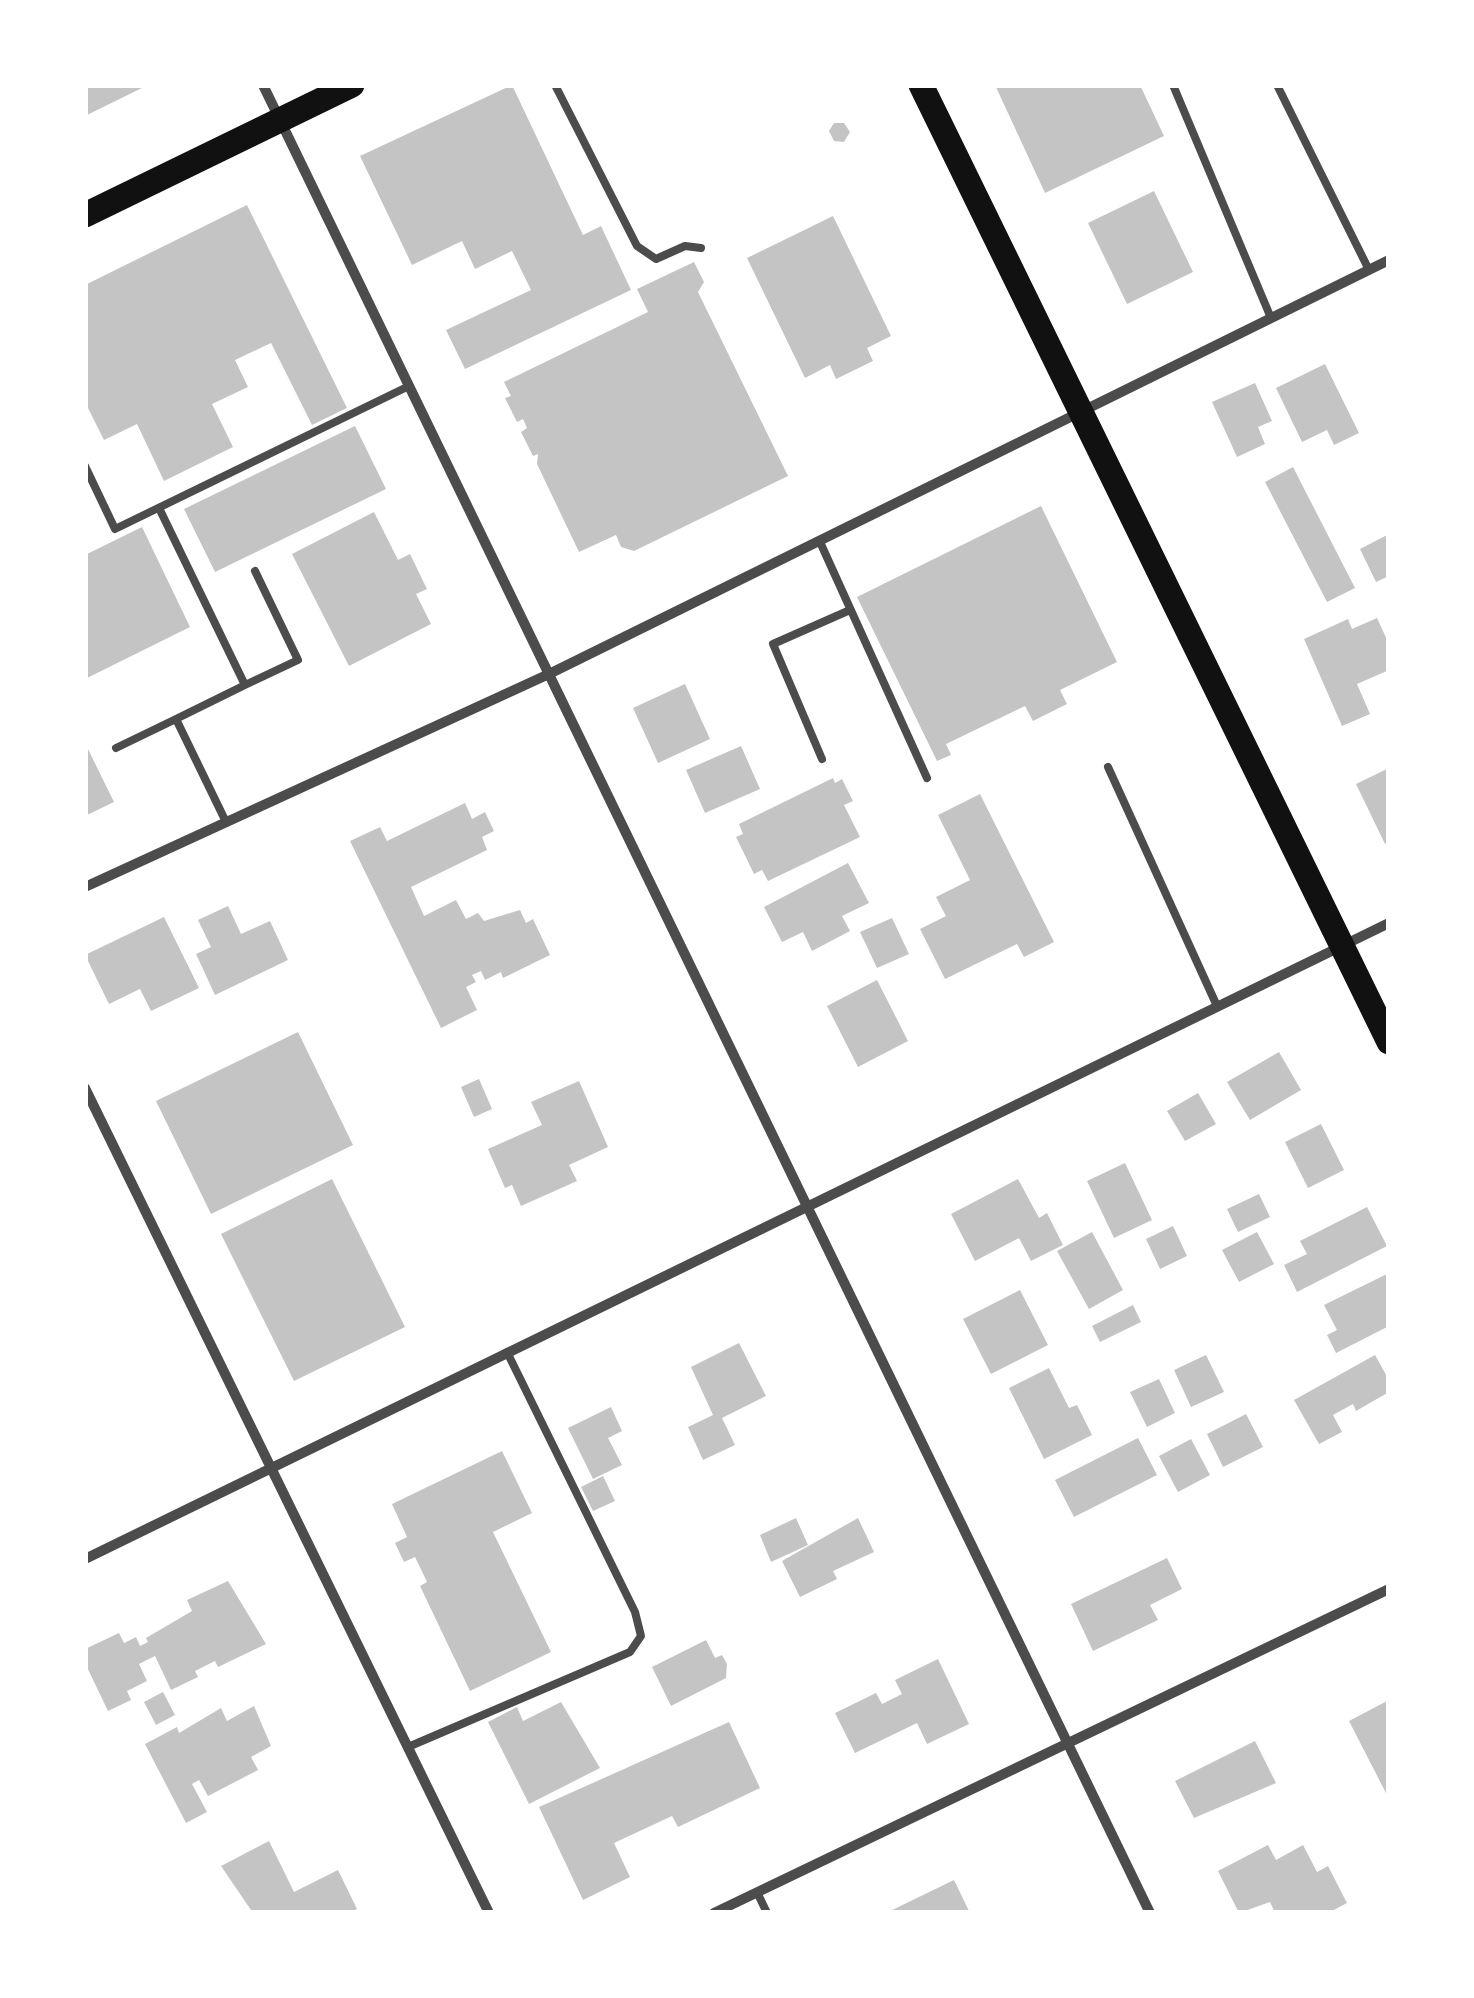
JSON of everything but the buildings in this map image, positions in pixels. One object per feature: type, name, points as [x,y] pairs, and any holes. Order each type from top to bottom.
[{"type":"main road","points":[[85,215],[352,85]]},
{"type":"main road","points":[[922,85],[1389,1042]]},
{"type":"street","points":[[263,85],[803,1206],[1150,1913]]},
{"type":"street","points":[[85,887],[549,674],[1389,260]]},
{"type":"street","points":[[85,1559],[1389,923]]},
{"type":"street","points":[[85,1088],[490,1913]]},
{"type":"street","points":[[714,1913],[1389,1589]]},
{"type":"lane","points":[[555,85],[636,246],[656,258],[685,246],[701,248]]},
{"type":"lane","points":[[1173,85],[1270,318]]},
{"type":"lane","points":[[1277,85],[1369,270]]},
{"type":"lane","points":[[85,466],[116,529],[409,386]]},
{"type":"lane","points":[[159,508],[246,685]]},
{"type":"lane","points":[[820,542],[928,778]]},
{"type":"lane","points":[[116,748],[298,660],[255,571]]},
{"type":"lane","points":[[822,758],[773,644],[850,610]]},
{"type":"lane","points":[[176,719],[226,822]]},
{"type":"lane","points":[[1108,767],[1217,1006]]},
{"type":"lane","points":[[408,1747],[630,1652],[641,1636],[635,1612],[506,1352]]},
{"type":"lane","points":[[757,1892],[767,1913]]}]
